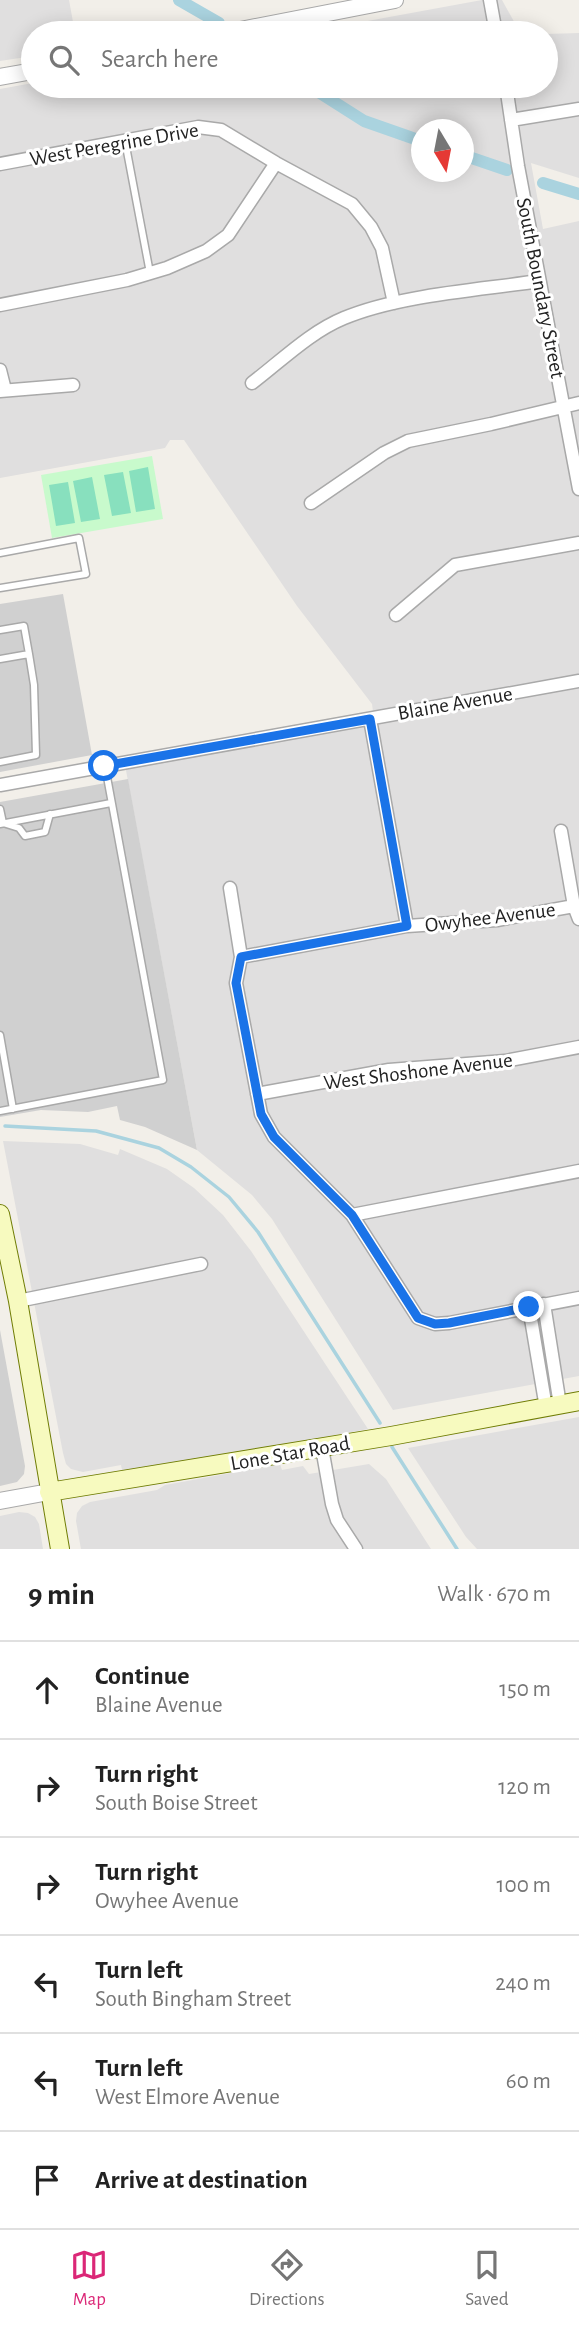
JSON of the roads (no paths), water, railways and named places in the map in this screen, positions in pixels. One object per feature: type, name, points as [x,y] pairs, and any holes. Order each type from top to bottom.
[{"type":"main road","points":[[1,1223],[18,1301],[60,1549]]},
{"type":"main road","name":"Lone Star Road","points":[[49,1492],[322,1448],[579,1401]]},
{"type":"street","points":[[274,21],[335,6],[395,0]]},
{"type":"street","points":[[490,0],[494,21]]},
{"type":"street","points":[[0,77],[21,73]]},
{"type":"street","name":"South Boundary Street","points":[[508,98],[579,489]]},
{"type":"street","points":[[511,120],[579,108]]},
{"type":"street","name":"West Peregrine Drive","points":[[0,164],[198,127],[221,130],[352,204],[371,227],[382,248],[394,303]]},
{"type":"street","points":[[0,305],[127,280],[206,251],[228,235],[276,163]]},
{"type":"street","points":[[252,383],[320,331],[344,318],[394,303],[539,281]]},
{"type":"street","points":[[0,370],[3,391],[73,385]]},
{"type":"street","points":[[312,503],[384,453],[408,441],[579,403]]},
{"type":"street","points":[[396,615],[455,565],[579,543]]},
{"type":"street","name":"Blaine Avenue","points":[[0,785],[579,681]]},
{"type":"street","points":[[370,719],[407,926]]},
{"type":"street","points":[[561,831],[574,906],[579,919]]},
{"type":"street","points":[[230,888],[241,957],[236,983],[261,1114],[274,1137],[352,1215],[418,1318],[435,1324],[449,1323],[579,1298]]},
{"type":"street","name":"Owyhee Avenue","points":[[241,957],[407,926],[497,920],[574,906]]},
{"type":"street","name":"West Shoshone Avenue","points":[[257,1094],[389,1070],[505,1061],[579,1047]]},
{"type":"street","points":[[352,1215],[579,1171]]},
{"type":"street","points":[[18,1301],[201,1264]]},
{"type":"street","points":[[544,1304],[553,1406]]},
{"type":"street","points":[[529,1307],[553,1406]]},
{"type":"street","points":[[322,1448],[337,1520],[356,1549]]},
{"type":"street","name":"Lone Star Road","points":[[0,1501],[49,1492]]},
{"type":"lane","points":[[125,140],[150,273]]},
{"type":"lane","points":[[0,553],[79,538],[86,574],[0,588]]},
{"type":"lane","points":[[0,631],[24,626],[34,685],[36,755],[0,762]]},
{"type":"lane","points":[[0,659],[29,654]]},
{"type":"lane","points":[[0,1111],[163,1080],[104,766]]},
{"type":"lane","points":[[1,823],[111,803]]},
{"type":"lane","points":[[0,809],[1,823]]},
{"type":"lane","points":[[1,823],[19,828],[25,836],[46,832],[50,814]]},
{"type":"lane","points":[[0,1035],[13,1109]]},
{"type":"waterway","points":[[179,0],[216,21]]},
{"type":"waterway","points":[[328,98],[364,121],[411,137]]},
{"type":"waterway","points":[[474,159],[507,170]]},
{"type":"waterway","points":[[543,183],[579,194]]},
{"type":"waterway","points":[[5,1126],[96,1131],[159,1148],[191,1167],[229,1197],[258,1232],[380,1423]]},
{"type":"waterway","points":[[392,1447],[457,1549]]}]
